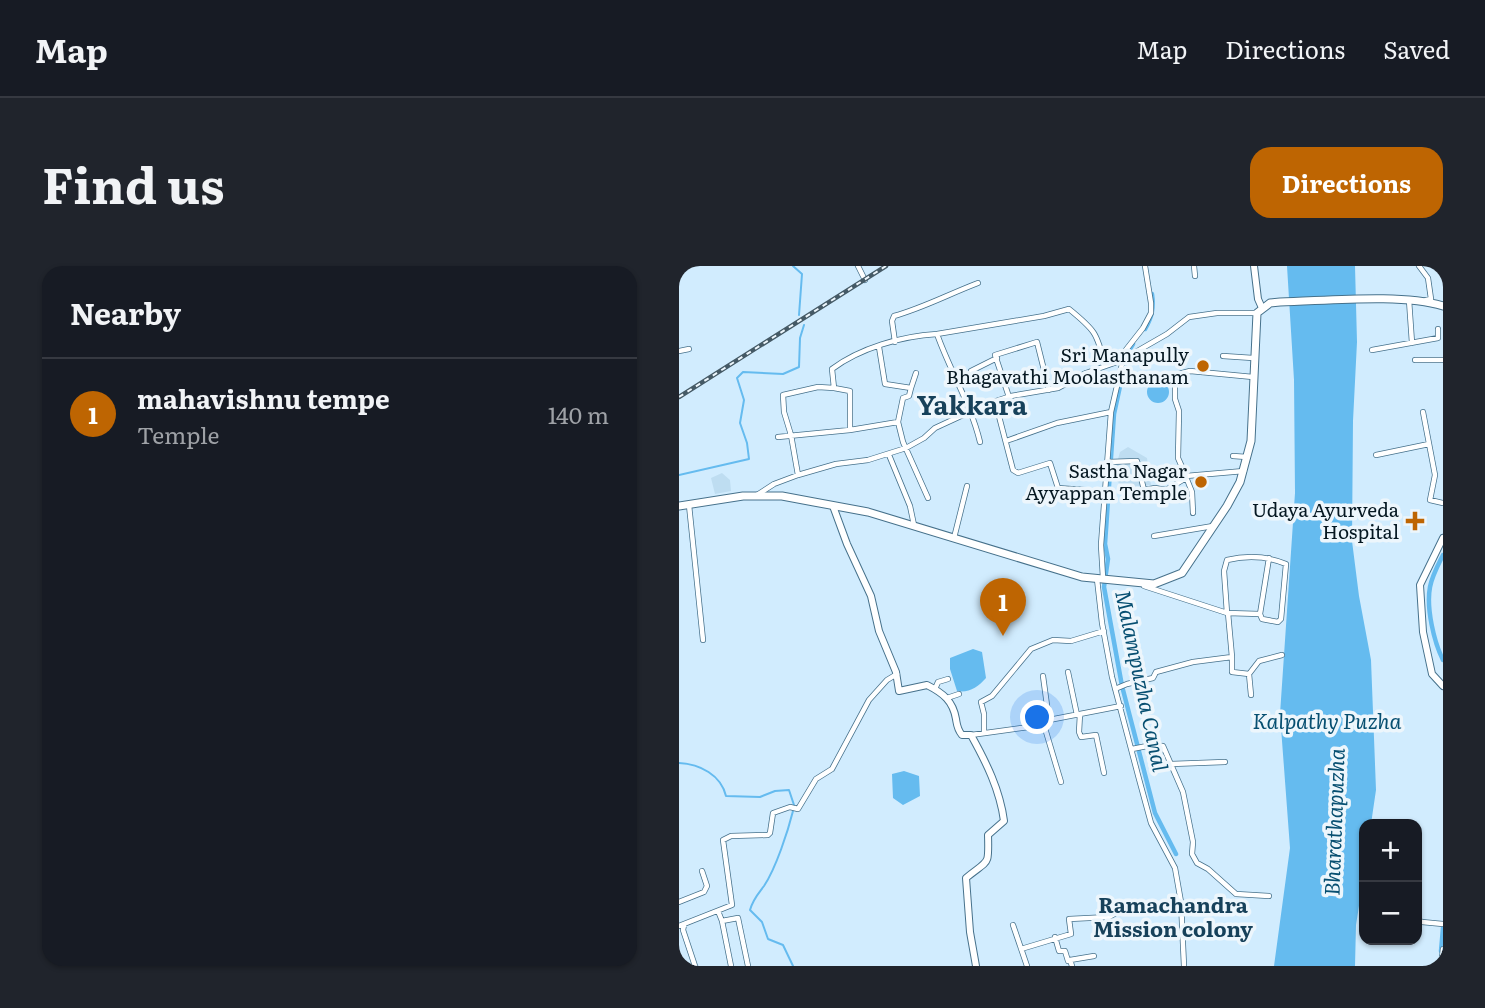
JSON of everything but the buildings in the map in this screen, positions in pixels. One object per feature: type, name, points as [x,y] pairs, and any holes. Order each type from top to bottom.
[{"type":"main road","points":[[679,506],[730,497],[782,496],[868,512],[1082,577],[1154,584],[1182,573],[1234,494],[1244,471],[1253,414],[1253,358],[1259,310],[1269,303],[1362,300],[1409,300],[1443,306]]},
{"type":"street","points":[[858,266],[865,280]]},
{"type":"street","points":[[1145,266],[1151,313],[1125,351],[1126,357],[1111,412],[1101,545],[1104,631],[1115,689],[1137,748],[1151,823],[1175,867],[1181,902],[1184,966]]},
{"type":"street","points":[[1195,266],[1195,275]]},
{"type":"street","points":[[756,495],[797,475],[906,448],[935,428],[995,401],[1058,388],[1126,357],[1167,334],[1189,317],[1259,310],[1254,266]]},
{"type":"street","points":[[1419,266],[1428,278],[1431,299],[1419,301]]},
{"type":"street","points":[[895,342],[892,321],[894,316],[920,309],[978,284]]},
{"type":"street","points":[[1409,300],[1412,343]]},
{"type":"street","points":[[834,388],[832,369],[858,351],[910,336],[1044,316],[1069,309],[1091,327],[1098,338],[1105,365]]},
{"type":"street","points":[[1372,350],[1438,338],[1438,329]]},
{"type":"street","points":[[937,334],[956,381],[972,411],[980,442]]},
{"type":"street","points":[[1009,397],[995,355],[1037,342],[1049,390]]},
{"type":"street","points":[[879,347],[885,384],[911,388]]},
{"type":"street","points":[[679,351],[689,349]]},
{"type":"street","points":[[1223,356],[1253,358]]},
{"type":"street","points":[[971,371],[997,358]]},
{"type":"street","points":[[1415,360],[1443,360]]},
{"type":"street","points":[[1193,513],[1192,492],[1178,458],[1179,411],[1175,399],[1175,375],[1190,371],[1253,377]]},
{"type":"street","points":[[916,373],[909,396],[903,398],[898,422],[906,448],[928,498]]},
{"type":"street","points":[[797,475],[783,395],[818,387],[850,391],[850,430]]},
{"type":"street","points":[[995,401],[1013,470],[1018,473],[1050,463],[1058,488],[1085,490],[1105,496]]},
{"type":"street","points":[[1006,441],[1057,423],[1111,412]]},
{"type":"street","points":[[1423,412],[1435,475],[1430,500],[1443,503]]},
{"type":"street","points":[[778,437],[898,422]]},
{"type":"street","points":[[1376,455],[1429,444]]},
{"type":"street","points":[[889,454],[910,506],[914,526]]},
{"type":"street","points":[[1233,456],[1247,457]]},
{"type":"street","points":[[1108,462],[1137,461],[1145,490],[1166,490],[1186,477],[1244,471]]},
{"type":"street","points":[[954,538],[967,486]]},
{"type":"street","points":[[689,505],[703,640]]},
{"type":"street","points":[[833,506],[871,596],[879,631],[897,674],[899,691],[920,685],[935,689],[952,704],[958,730],[971,736],[1047,723],[1121,706]]},
{"type":"street","points":[[1154,536],[1213,526]]},
{"type":"street","points":[[1443,538],[1420,585],[1423,632],[1432,674],[1443,686]]},
{"type":"street","points":[[1249,674],[1232,672],[1224,571],[1227,559],[1269,558],[1286,564],[1281,619],[1278,622],[1262,619],[1260,614],[1269,558]]},
{"type":"street","points":[[1140,584],[1227,613],[1260,614]]},
{"type":"street","points":[[984,732],[981,702],[992,696],[1031,649],[1053,640],[1071,640],[1104,631]]},
{"type":"street","points":[[1251,695],[1249,674],[1259,661],[1282,655]]},
{"type":"street","points":[[1115,689],[1193,662],[1232,657]]},
{"type":"street","points":[[1068,672],[1079,732],[1081,737],[1096,735],[1104,773]]},
{"type":"street","points":[[695,966],[682,925],[732,905],[733,902],[723,840],[731,836],[768,835],[773,813],[790,807],[798,809],[816,779],[832,769],[869,700],[887,680],[897,674]]},
{"type":"street","points":[[1043,676],[1047,723],[1061,782]]},
{"type":"street","points":[[935,689],[938,682],[948,679]]},
{"type":"street","points":[[947,698],[960,694]]},
{"type":"street","points":[[971,736],[986,764],[999,798],[1004,821],[988,835],[989,859],[966,878],[970,932],[976,966]]},
{"type":"street","points":[[1137,748],[1163,746],[1183,792],[1192,854],[1197,863],[1208,869],[1236,894],[1269,896]]},
{"type":"street","points":[[1171,764],[1225,762]]},
{"type":"street","points":[[679,902],[704,892],[707,887],[702,872]]},
{"type":"street","points":[[1021,949],[1071,934],[1069,919],[1109,917],[1118,912],[1181,902]]},
{"type":"street","points":[[718,911],[731,966]]},
{"type":"street","points":[[722,921],[738,918],[748,966]]},
{"type":"street","points":[[1422,922],[1441,924]]},
{"type":"street","points":[[1013,925],[1027,966]]},
{"type":"street","points":[[1055,937],[1059,951],[1065,951],[1071,963],[1094,956]]},
{"type":"street","points":[[1441,966],[1443,949]]},
{"type":"shaded area","points":[[1128,447],[1147,458],[1151,485],[1124,488],[1113,477],[1120,452]]},
{"type":"shaded area","points":[[722,473],[730,480],[731,491],[715,494],[711,478]]},
{"type":"water","name":"Kalpathy Puzha","points":[[1287,266],[1355,266],[1357,342],[1352,541],[1371,660],[1376,790],[1372,819],[1359,819],[1359,906],[1355,966],[1274,966],[1290,848],[1280,714],[1295,493],[1294,380]]},
{"type":"water","points":[[1158,381],[1166,384],[1169,392],[1166,400],[1158,403],[1150,400],[1147,392],[1150,384]]},
{"type":"water","points":[[973,649],[982,652],[986,678],[973,689],[957,691],[950,669],[950,658]]},
{"type":"water","points":[[904,771],[919,776],[920,796],[903,805],[893,798],[892,774]]},
{"type":"waterway","points":[[793,266],[802,274],[799,315]]},
{"type":"waterway","name":"Malampuzha Canal","points":[[1145,329],[1152,312],[1152,294]]},
{"type":"waterway","points":[[679,475],[749,459],[740,423],[744,400],[737,378],[743,372],[783,374],[799,367],[800,338],[804,325]]},
{"type":"waterway","name":"Malampuzha Canal","points":[[1133,344],[1127,354],[1114,414],[1105,544],[1108,559],[1104,587],[1122,686],[1155,813],[1176,854]]},
{"type":"waterway","points":[[1443,555],[1432,579],[1429,595],[1432,625],[1443,660]]},
{"type":"waterway","points":[[679,763],[709,772],[719,782],[726,796],[760,797],[775,791],[789,790],[794,805]]},
{"type":"waterway","points":[[793,811],[773,870],[750,910],[762,922],[768,939],[783,945],[793,966]]},
{"type":"waterway","points":[[1441,951],[1443,928]]},
{"type":"railway","points":[[679,397],[886,266]]},
{"type":"place","name":"Sri Manapully Bhagavathi Moolasthanam","points":[[1203,366]]},
{"type":"place","name":"Sastha Nagar Ayyappan Temple","points":[[1201,482]]},
{"type":"place","name":"Udaya Ayurveda Hospital","points":[[1415,521]]},
{"type":"place","name":"mahavishnu tempe","points":[[1003,636]]},
{"type":"district","name":"Yakkara","points":[[972,406]]},
{"type":"district","name":"Ramachandra Mission colony","points":[[1173,918]]},
{"type":"water label","name":"Bharathapuzha","points":[[1335,822]]}]
